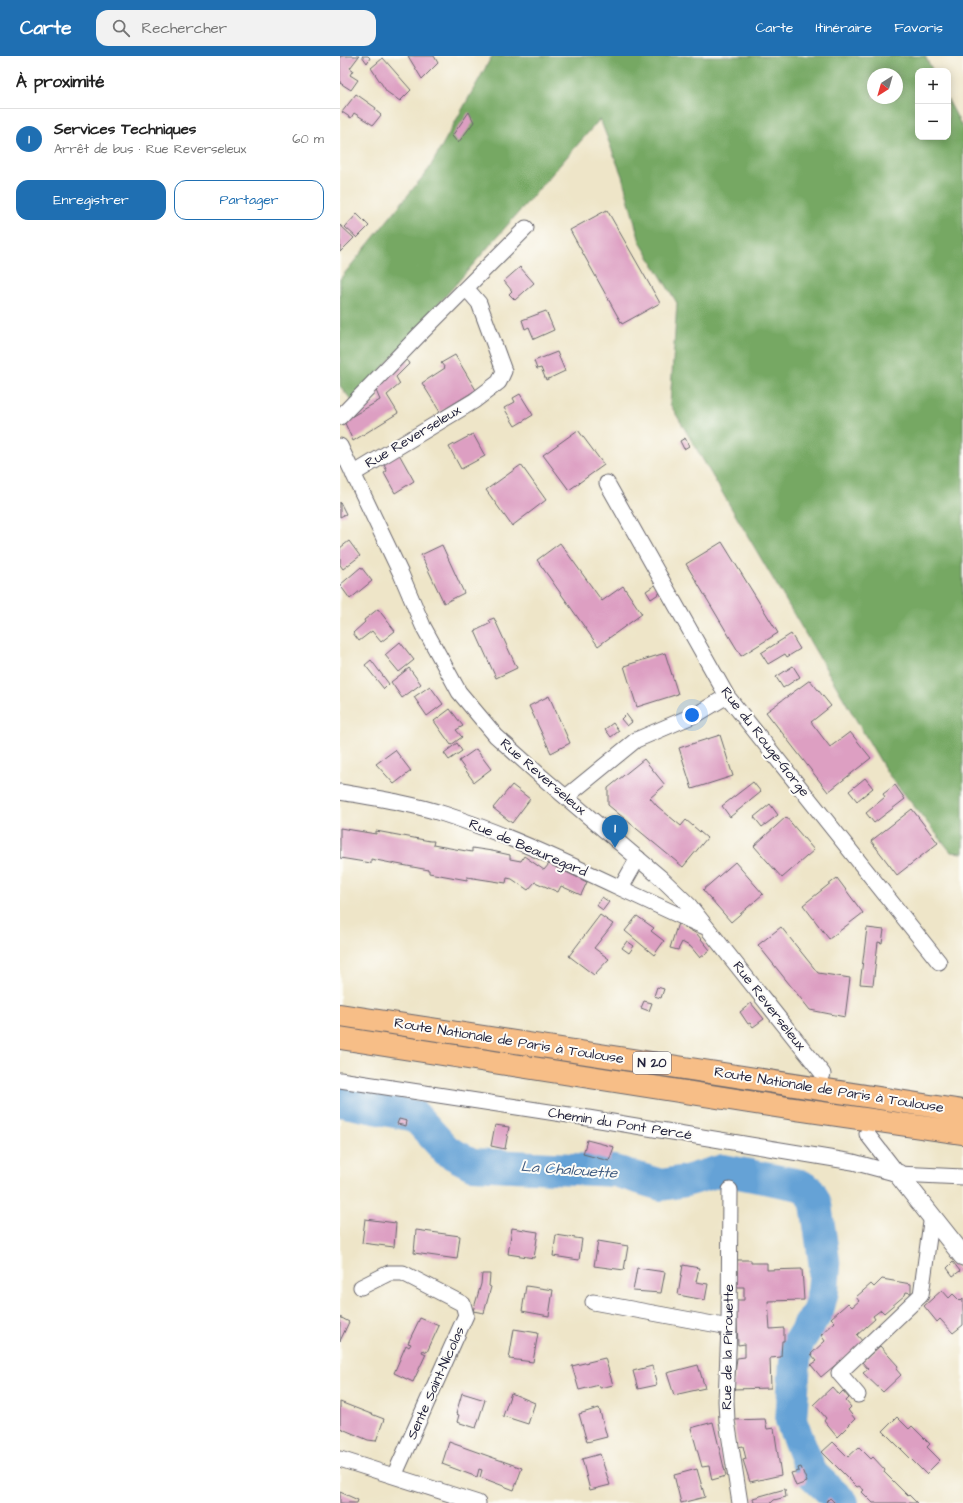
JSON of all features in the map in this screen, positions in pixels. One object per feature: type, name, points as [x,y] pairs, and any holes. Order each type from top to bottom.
[{"type":"main road","name":"Route Nationale de Paris à Toulouse","points":[[340,1015],[963,1111]]},
{"type":"main road","name":"Route Nationale de Paris à Toulouse","points":[[340,1038],[788,1108],[963,1133]]},
{"type":"street","points":[[340,417],[526,228]]},
{"type":"street","name":"Rue Reverseleux","points":[[353,474],[474,401],[499,382],[504,371],[479,303],[466,288]]},
{"type":"street","name":"Rue Reverseleux","points":[[340,446],[401,574],[423,626],[460,692],[496,736],[638,858],[689,905],[823,1074]]},
{"type":"street","name":"Rue du Rouge-Gorge","points":[[607,483],[727,696],[939,962]]},
{"type":"street","points":[[566,797],[636,740],[699,713],[727,696]]},
{"type":"street","name":"Rue de Beauregard","points":[[340,792],[394,801],[443,814],[515,840],[708,929]]},
{"type":"street","points":[[621,888],[638,858]]},
{"type":"street","name":"Chemin du Pont Percé","points":[[340,1080],[590,1118],[853,1162],[898,1174],[963,1177]]},
{"type":"street","points":[[867,1134],[963,1256]]},
{"type":"street","name":"Rue de la Pirouette","points":[[730,1190],[729,1327],[726,1421],[740,1503]]},
{"type":"street","points":[[858,1395],[839,1373],[921,1295],[932,1215]]},
{"type":"street","name":"Sente Saint-Nicolas","points":[[361,1287],[389,1273],[403,1273],[463,1304],[466,1315],[394,1476]]},
{"type":"street","points":[[593,1302],[729,1327]]},
{"type":"street","points":[[340,1459],[478,1503]]},
{"type":"green space","points":[[492,56],[925,56],[931,68],[915,68],[915,140],[951,140],[951,106],[963,128],[963,853],[951,852],[888,774],[670,404],[677,303],[640,242],[622,176],[600,119],[353,402],[340,386],[340,279],[429,169]]},
{"type":"building","points":[[340,56],[359,56],[350,68],[353,70],[350,75],[358,80],[351,90],[340,83]]},
{"type":"building","points":[[362,56],[368,56],[370,58],[367,63]]},
{"type":"building","points":[[408,56],[434,56],[438,63],[422,79]]},
{"type":"building","points":[[383,58],[411,90],[400,101],[387,92],[371,68]]},
{"type":"building","points":[[356,94],[376,108],[375,110],[381,115],[373,125],[354,113],[351,118],[342,112]]},
{"type":"building","points":[[469,112],[474,122],[458,143],[452,136]]},
{"type":"building","points":[[607,210],[660,303],[622,324],[570,230]]},
{"type":"building","points":[[357,214],[369,226],[357,238],[345,227]]},
{"type":"building","points":[[340,225],[354,238],[340,252]]},
{"type":"building","points":[[520,267],[534,283],[515,300],[509,294],[512,291],[504,281]]},
{"type":"building","points":[[546,311],[554,330],[534,339],[529,327],[525,329],[522,320]]},
{"type":"building","points":[[557,352],[565,371],[546,380],[541,368],[537,369],[534,361]]},
{"type":"building","points":[[455,355],[476,390],[440,412],[422,383],[445,368],[441,363]]},
{"type":"building","points":[[406,358],[409,364],[396,377],[400,384],[387,395],[398,413],[353,441],[344,421],[380,400],[375,388]]},
{"type":"building","points":[[520,394],[533,415],[515,426],[504,408],[515,402],[513,398]]},
{"type":"building","points":[[578,430],[604,465],[569,490],[543,455]]},
{"type":"building","points":[[473,434],[485,456],[461,469],[449,447]]},
{"type":"building","points":[[685,438],[689,446],[684,449],[680,441]]},
{"type":"building","points":[[399,454],[414,481],[395,493],[384,473],[387,471],[383,463]]},
{"type":"building","points":[[521,465],[546,500],[512,526],[486,490]]},
{"type":"building","points":[[340,502],[346,514],[340,517]]},
{"type":"building","points":[[349,541],[360,556],[343,569],[340,565],[340,548]]},
{"type":"building","points":[[722,542],[778,633],[741,656],[686,564]]},
{"type":"building","points":[[560,543],[602,601],[623,586],[642,614],[598,646],[537,560]]},
{"type":"building","points":[[442,545],[464,593],[444,603],[421,555]]},
{"type":"building","points":[[361,567],[372,581],[350,599],[340,585]]},
{"type":"building","points":[[658,583],[663,591],[651,599],[646,591]]},
{"type":"building","points":[[378,609],[395,631],[381,642],[372,631],[359,641],[353,633],[365,622],[364,620]]},
{"type":"building","points":[[494,618],[517,668],[496,678],[475,631],[491,623],[489,620]]},
{"type":"building","points":[[791,634],[800,649],[787,657],[785,654],[768,664],[761,653]]},
{"type":"building","points":[[400,642],[414,660],[399,672],[385,655]]},
{"type":"building","points":[[665,653],[678,694],[637,707],[624,666]]},
{"type":"building","points":[[371,660],[389,684],[384,689],[365,665]]},
{"type":"building","points":[[793,666],[800,677],[783,688],[776,677]]},
{"type":"building","points":[[409,668],[421,684],[402,698],[391,682]]},
{"type":"building","points":[[810,680],[831,706],[811,722],[830,747],[850,732],[871,758],[828,792],[766,712]]},
{"type":"building","points":[[430,686],[443,704],[427,716],[414,697]]},
{"type":"building","points":[[549,696],[570,743],[551,753],[529,706]]},
{"type":"building","points":[[450,709],[463,726],[456,730],[462,737],[451,745],[434,721]]},
{"type":"building","points":[[626,714],[632,722],[627,726],[621,719]]},
{"type":"building","points":[[613,723],[619,731],[611,737],[605,729]]},
{"type":"building","points":[[720,735],[733,776],[692,789],[679,748]]},
{"type":"building","points":[[457,743],[462,751],[449,760],[444,753]]},
{"type":"building","points":[[476,749],[491,769],[474,782],[459,761]]},
{"type":"building","points":[[395,750],[411,771],[394,784],[376,764]]},
{"type":"building","points":[[644,759],[665,785],[650,798],[657,806],[681,826],[686,820],[707,838],[683,867],[608,805],[608,788]]},
{"type":"building","points":[[865,778],[873,788],[857,801],[849,791]]},
{"type":"building","points":[[753,782],[761,792],[730,817],[722,806]]},
{"type":"building","points":[[512,785],[530,799],[512,823],[493,808]]},
{"type":"building","points":[[895,785],[905,799],[874,823],[866,813],[885,797],[883,794]]},
{"type":"building","points":[[770,804],[778,815],[762,827],[754,817]]},
{"type":"building","points":[[912,809],[938,843],[897,875],[871,841]]},
{"type":"building","points":[[786,817],[814,850],[782,878],[754,846]]},
{"type":"building","points":[[340,828],[376,834],[376,831],[434,841],[433,845],[472,852],[472,848],[492,851],[510,855],[510,859],[521,861],[524,856],[544,870],[549,864],[587,882],[581,895],[561,886],[558,892],[535,882],[528,890],[512,879],[507,878],[506,883],[467,877],[467,880],[429,873],[429,870],[371,859],[371,863],[340,858]]},
{"type":"building","points":[[735,862],[763,894],[731,922],[703,890]]},
{"type":"building","points":[[837,878],[863,913],[829,939],[803,905]]},
{"type":"building","points":[[602,897],[609,902],[603,910],[596,905]]},
{"type":"building","points":[[600,915],[613,924],[594,948],[609,959],[594,975],[569,956]]},
{"type":"building","points":[[637,916],[654,928],[651,931],[664,941],[654,955],[625,931]]},
{"type":"building","points":[[678,923],[697,934],[710,950],[700,958],[691,947],[682,942],[678,950],[670,948]]},
{"type":"building","points":[[781,927],[818,973],[850,978],[845,1017],[810,1010],[758,945]]},
{"type":"building","points":[[867,928],[884,930],[882,943],[878,942],[873,985],[860,984]]},
{"type":"building","points":[[627,941],[634,946],[629,953],[622,948]]},
{"type":"building","points":[[657,987],[664,989],[661,998],[654,996]]},
{"type":"building","points":[[644,1001],[652,1003],[649,1011],[641,1008]]},
{"type":"building","points":[[751,1003],[764,1019],[753,1027],[750,1023],[748,1024],[740,1012]]},
{"type":"building","points":[[399,1119],[407,1121],[406,1126],[397,1124]]},
{"type":"building","points":[[495,1125],[509,1127],[505,1149],[491,1146]]},
{"type":"building","points":[[587,1140],[614,1147],[609,1161],[583,1154]]},
{"type":"building","points":[[365,1219],[396,1223],[394,1247],[362,1243]]},
{"type":"building","points":[[512,1228],[538,1232],[534,1258],[508,1254]]},
{"type":"building","points":[[416,1230],[460,1236],[457,1259],[414,1253]]},
{"type":"building","points":[[556,1235],[582,1239],[579,1260],[553,1256]]},
{"type":"building","points":[[598,1241],[628,1246],[624,1270],[594,1266]]},
{"type":"building","points":[[734,1260],[751,1260],[751,1263],[767,1263],[767,1270],[802,1269],[804,1300],[768,1301],[770,1329],[784,1328],[784,1341],[782,1341],[781,1357],[770,1358],[771,1388],[733,1389],[737,1358],[745,1357],[745,1344],[738,1345],[736,1300],[744,1300],[744,1287],[736,1287]]},
{"type":"building","points":[[953,1262],[960,1271],[953,1276],[947,1268]]},
{"type":"building","points":[[683,1265],[699,1268],[696,1282],[708,1284],[705,1300],[678,1295]]},
{"type":"building","points":[[637,1268],[665,1272],[661,1293],[633,1291]]},
{"type":"building","points":[[482,1274],[490,1274],[489,1286],[491,1287],[484,1313],[473,1311],[481,1284]]},
{"type":"building","points":[[882,1279],[911,1284],[911,1293],[906,1292],[905,1295],[884,1313],[881,1310],[873,1316],[875,1319],[857,1335],[863,1342],[821,1377],[811,1365],[817,1361],[811,1354],[825,1341],[821,1335],[835,1322],[831,1318],[848,1303],[852,1307],[859,1301],[856,1297],[871,1284],[874,1287]]},
{"type":"building","points":[[526,1286],[553,1290],[549,1316],[522,1311]]},
{"type":"building","points":[[942,1290],[949,1298],[953,1294],[960,1301],[963,1298],[963,1325],[953,1333],[940,1319],[937,1322],[924,1306]]},
{"type":"building","points":[[340,1317],[349,1322],[340,1341]]},
{"type":"building","points":[[420,1318],[439,1326],[427,1352],[423,1350],[422,1352],[426,1354],[413,1382],[394,1373],[406,1345],[409,1347],[411,1344],[408,1343]]},
{"type":"building","points":[[514,1329],[538,1333],[533,1362],[509,1359]]},
{"type":"building","points":[[880,1346],[898,1366],[896,1369],[901,1375],[883,1392],[863,1373],[868,1369],[862,1362]]},
{"type":"building","points":[[605,1358],[613,1385],[600,1388],[599,1385],[579,1390],[572,1366]]},
{"type":"building","points":[[698,1365],[705,1388],[674,1395],[667,1373]]},
{"type":"building","points":[[652,1366],[657,1385],[638,1389],[633,1371]]},
{"type":"building","points":[[832,1387],[839,1395],[843,1391],[849,1398],[846,1401],[851,1407],[848,1410],[855,1419],[837,1437],[824,1421],[826,1418],[814,1404]]},
{"type":"building","points":[[462,1393],[485,1400],[476,1428],[457,1422],[459,1415],[456,1414]]},
{"type":"building","points":[[511,1393],[535,1403],[528,1424],[503,1416]]},
{"type":"building","points":[[340,1402],[384,1419],[376,1441],[368,1440],[340,1428]]},
{"type":"building","points":[[599,1408],[607,1437],[587,1442],[579,1414]]},
{"type":"building","points":[[897,1417],[909,1429],[912,1426],[930,1444],[927,1447],[940,1460],[926,1474],[883,1431]]},
{"type":"building","points":[[765,1419],[767,1429],[774,1428],[781,1475],[750,1482],[743,1460],[746,1459],[743,1446],[738,1447],[733,1420]]},
{"type":"building","points":[[713,1422],[726,1476],[712,1480],[709,1466],[702,1467],[691,1428]]},
{"type":"building","points":[[449,1442],[522,1468],[514,1490],[480,1477],[482,1470],[479,1469],[477,1477],[442,1464]]},
{"type":"building","points":[[833,1442],[848,1457],[859,1447],[871,1459],[873,1457],[885,1470],[884,1472],[917,1503],[873,1503],[862,1492],[864,1490],[859,1486],[857,1487],[822,1452]]},
{"type":"building","points":[[600,1454],[610,1485],[590,1490],[582,1459]]},
{"type":"building","points":[[801,1467],[807,1482],[796,1486],[791,1473],[799,1471],[798,1468]]},
{"type":"building","points":[[697,1469],[705,1497],[681,1503],[674,1475]]},
{"type":"building","points":[[785,1489],[786,1497],[774,1500],[771,1503],[754,1503],[753,1498]]},
{"type":"building","points":[[340,1492],[358,1500],[357,1503],[340,1503]]},
{"type":"building","points":[[830,1498],[835,1503],[825,1503]]},
{"type":"waterway","name":"La Chalouette","points":[[340,1101],[415,1116],[447,1151],[472,1164],[615,1171],[661,1185],[686,1181],[723,1170],[800,1185],[810,1191],[816,1204],[825,1267],[823,1291],[818,1311],[798,1343],[795,1361],[791,1421],[812,1474],[843,1503]]},
{"type":"place","name":"Services Techniques","points":[[615,848]]}]
